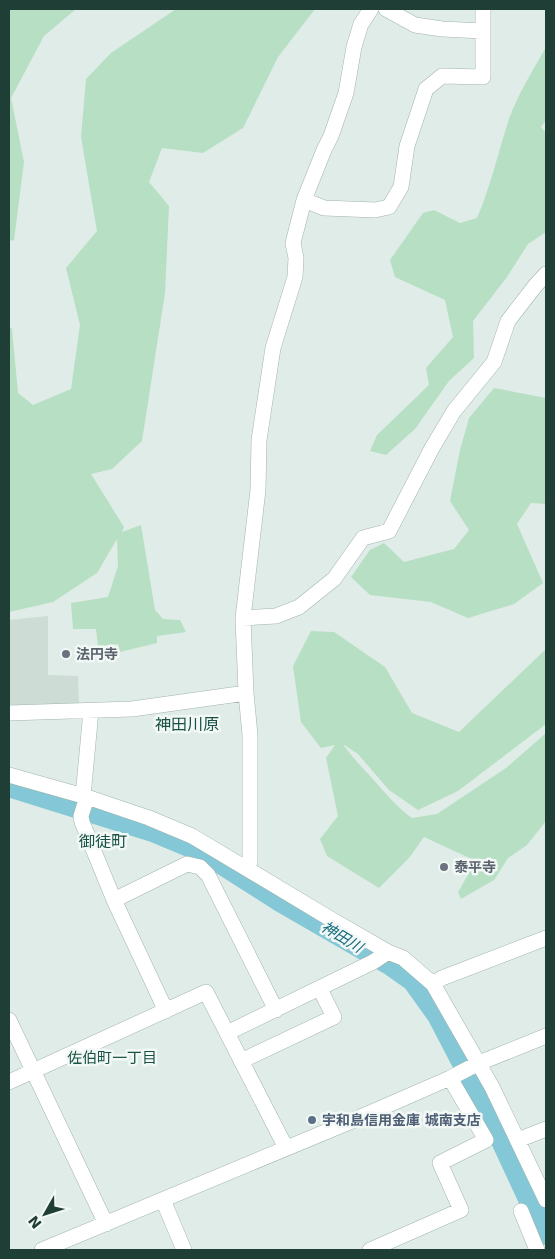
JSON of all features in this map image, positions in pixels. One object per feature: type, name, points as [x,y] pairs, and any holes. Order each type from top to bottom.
[{"type":"street","points":[[247,868],[250,862],[250,735],[246,693],[244,618],[258,490],[259,440],[273,348],[295,277],[296,258],[293,243],[304,200],[331,136],[346,93],[354,47],[361,24],[371,9]]},
{"type":"street","points":[[386,9],[414,25],[442,29],[483,31]]},
{"type":"street","points":[[304,200],[324,208],[374,210],[389,207],[401,187],[407,146],[426,89],[442,76],[483,77],[483,9]]},
{"type":"street","points":[[244,618],[276,616],[299,607],[334,579],[363,538],[389,531],[432,448],[454,411],[494,362],[508,321],[546,274]]},
{"type":"street","points":[[9,713],[132,708],[246,693]]},
{"type":"street","points":[[90,711],[82,822],[114,900],[166,1011]]},
{"type":"street","points":[[9,775],[149,818],[192,836],[247,868],[384,955],[403,958],[433,984],[518,1140],[546,1200]]},
{"type":"street","points":[[114,900],[186,864],[200,867],[208,875],[276,1010]]},
{"type":"street","points":[[433,984],[442,978],[546,938]]},
{"type":"street","points":[[227,1033],[320,989],[384,955]]},
{"type":"street","points":[[241,1061],[334,1016],[320,989]]},
{"type":"street","points":[[9,1082],[206,992],[286,1148]]},
{"type":"street","points":[[9,1020],[106,1224]]},
{"type":"street","points":[[42,1250],[454,1076],[476,1064],[546,1036]]},
{"type":"street","points":[[370,1250],[461,1210],[440,1162],[486,1140],[454,1076]]},
{"type":"street","points":[[518,1140],[546,1129]]},
{"type":"street","points":[[163,1200],[184,1250]]},
{"type":"street","points":[[521,1211],[537,1250]]},
{"type":"shaded area","points":[[48,616],[48,675],[78,676],[79,705],[9,707],[9,620]]},
{"type":"green space","points":[[9,9],[76,9],[44,36],[11,98],[24,162],[14,240],[9,241]]},
{"type":"green space","points":[[176,9],[315,9],[278,57],[243,128],[203,153],[162,148],[149,182],[169,206],[165,293],[142,441],[112,469],[91,474],[124,527],[122,532],[141,525],[155,610],[163,619],[180,620],[186,632],[157,636],[157,643],[120,652],[118,644],[98,646],[96,629],[73,629],[71,603],[108,597],[118,566],[117,539],[97,573],[53,602],[9,612],[9,327],[12,329],[18,393],[33,405],[71,389],[80,325],[66,268],[97,231],[81,137],[86,79],[111,53]]},
{"type":"green space","points":[[546,47],[546,120],[541,127],[546,133],[546,232],[528,244],[507,277],[473,321],[474,358],[449,381],[415,429],[386,455],[370,451],[377,435],[429,385],[426,368],[453,337],[445,300],[395,277],[390,260],[423,213],[434,210],[460,223],[477,218],[513,110]]},
{"type":"green space","points":[[494,388],[546,398],[546,504],[531,503],[517,524],[543,583],[514,604],[468,618],[431,602],[370,595],[351,577],[370,550],[384,543],[404,562],[454,549],[469,530],[450,501],[460,450],[469,418]]},
{"type":"green space","points":[[311,631],[334,632],[385,667],[412,713],[459,732],[546,649],[546,724],[458,791],[418,810],[389,790],[358,754],[343,744],[390,798],[412,818],[437,814],[506,768],[546,733],[546,821],[527,845],[508,858],[494,880],[461,899],[458,892],[476,861],[424,837],[409,858],[379,888],[327,856],[320,839],[338,816],[326,758],[335,745],[321,748],[301,722],[293,666]]},
{"type":"waterway","name":"神田川","points":[[9,785],[153,830],[189,845],[213,857],[279,899],[390,963],[414,980],[439,1015],[492,1117],[546,1233]]},
{"type":"place","name":"法円寺","points":[[66,654]]},
{"type":"place","name":"泰平寺","points":[[444,867]]},
{"type":"place","name":"宇和島信用金庫 城南支店","points":[[312,1120]]},
{"type":"district","name":"神田川原","points":[[187,724]]},
{"type":"district","name":"御徒町","points":[[103,841]]},
{"type":"district","name":"佐伯町一丁目","points":[[112,1058]]}]
